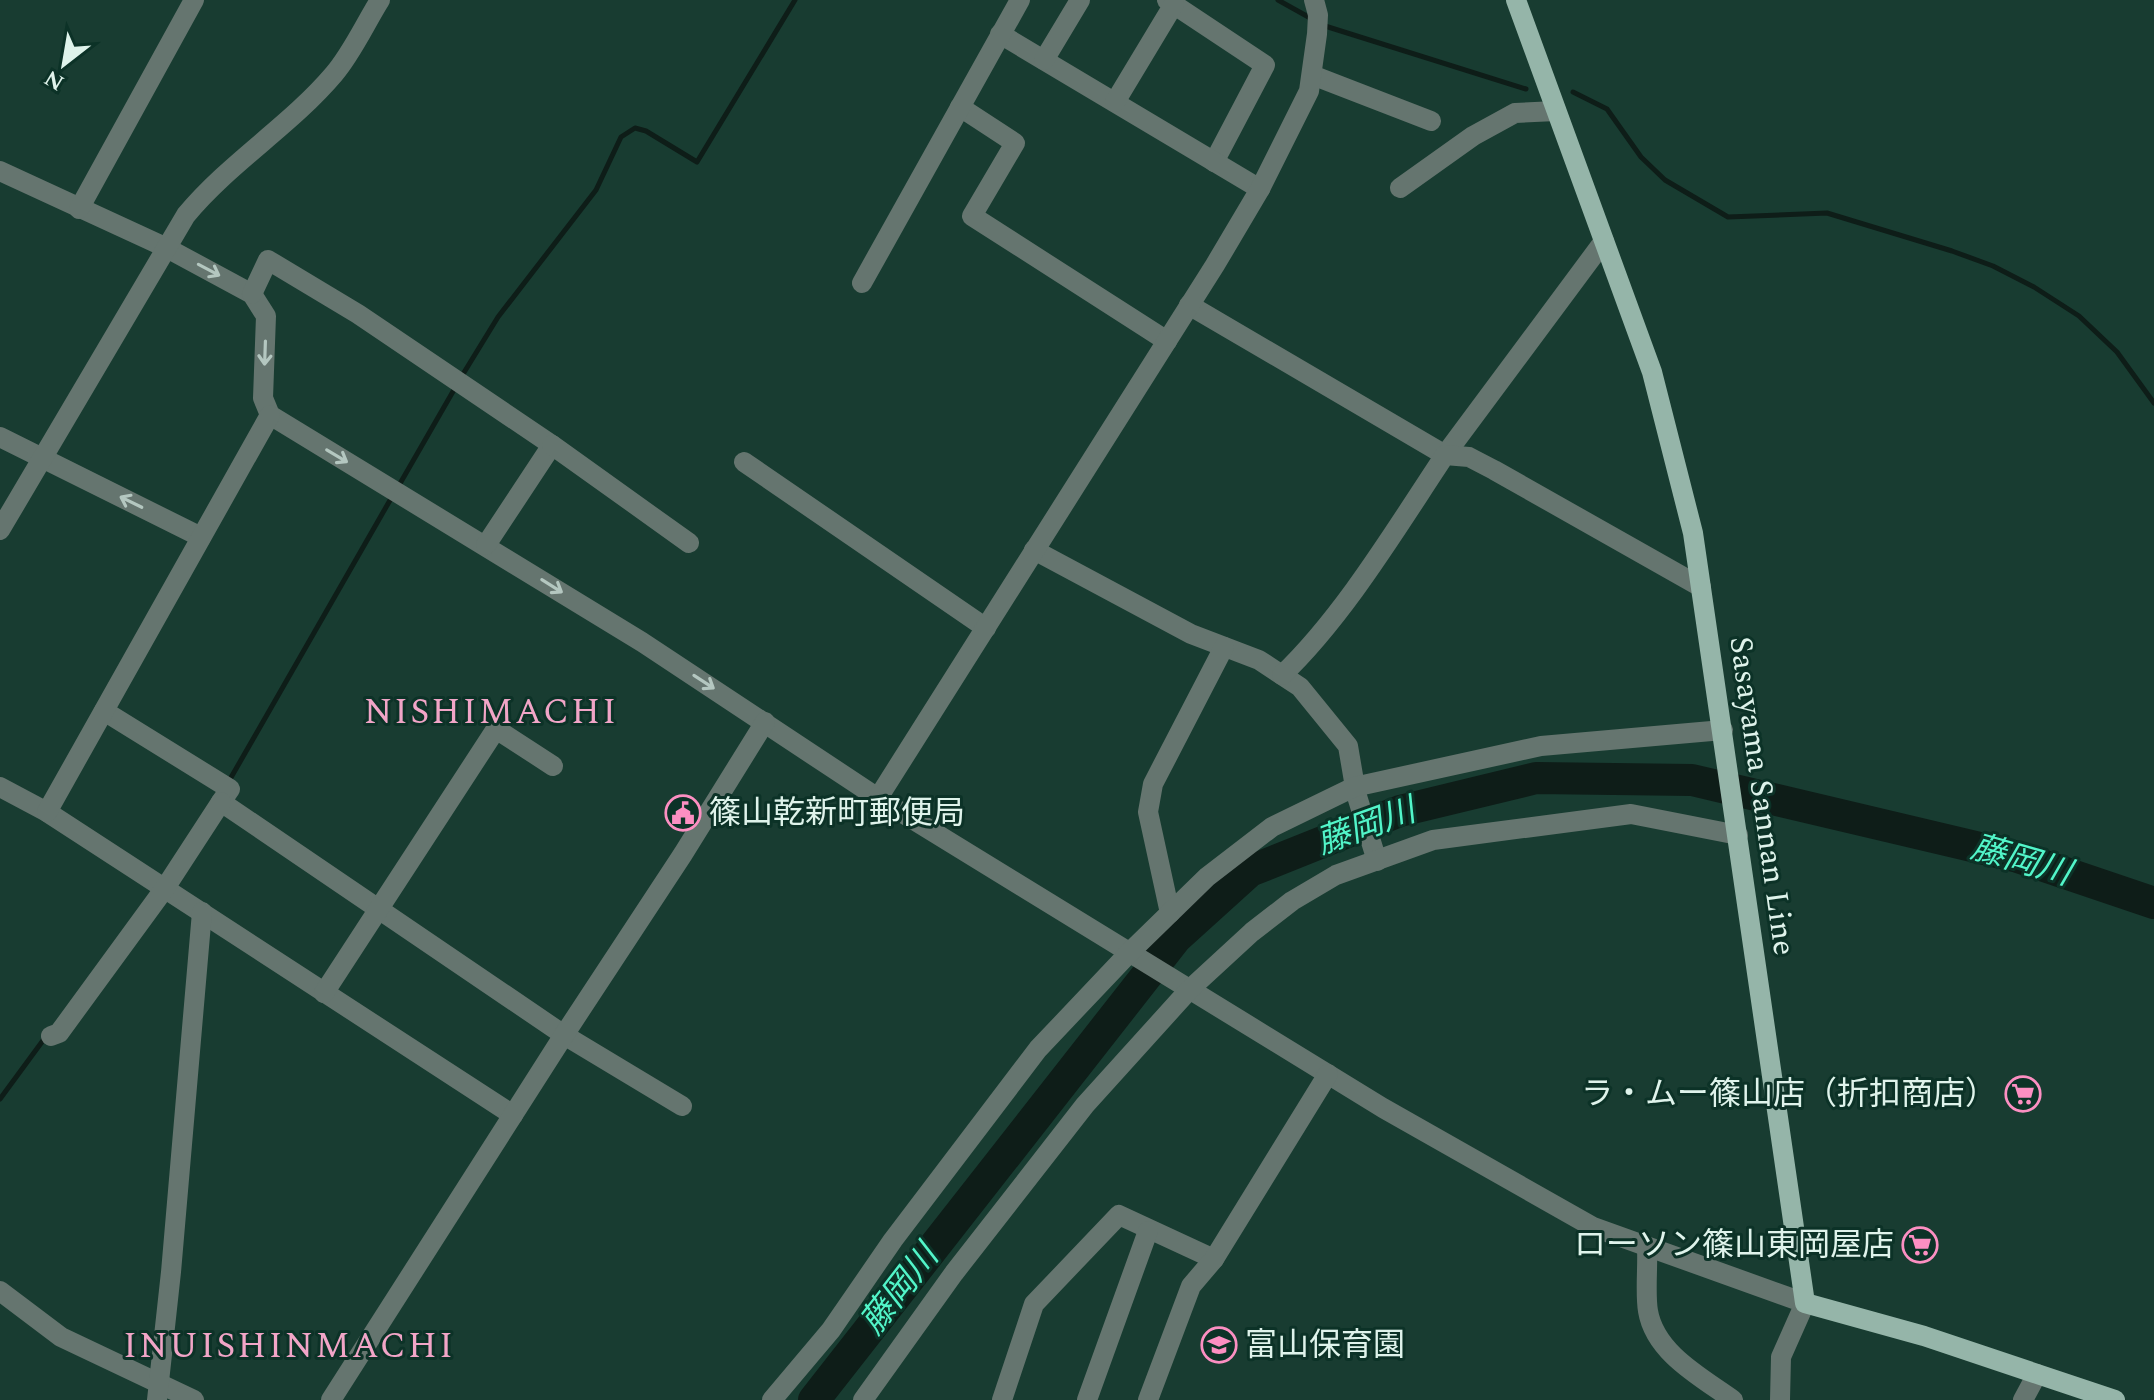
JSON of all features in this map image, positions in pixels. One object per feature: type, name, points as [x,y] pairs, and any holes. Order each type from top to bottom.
[{"type":"main road","name":"Sasayama Sannan Line","points":[[1516,0],[1652,372],[1693,533],[1805,1303]]},
{"type":"main road","points":[[1805,1303],[1924,1336],[2115,1400]]},
{"type":"street","points":[[79,209],[194,0]]},
{"type":"street","points":[[0,530],[165,247],[205,192],[336,72],[380,0]]},
{"type":"street","points":[[862,283],[1020,0]]},
{"type":"street","points":[[1044,60],[1080,0]]},
{"type":"street","points":[[1115,102],[1170,2],[1265,65],[1214,162]]},
{"type":"street","points":[[878,798],[1260,189],[1309,91],[1316,16]]},
{"type":"street","points":[[1000,34],[1260,189]]},
{"type":"street","points":[[1312,75],[1431,121]]},
{"type":"street","points":[[960,107],[1015,143],[972,216],[1167,341]]},
{"type":"street","points":[[1400,188],[1473,136],[1515,113],[1556,111]]},
{"type":"street","points":[[0,171],[165,247],[252,294],[266,316],[263,398],[270,415],[486,545],[765,722],[878,798],[1328,1074],[1593,1227],[1805,1303],[1781,1357],[1780,1400]]},
{"type":"street","points":[[1282,675],[1301,656],[1369,568],[1445,455],[1604,241]]},
{"type":"street","points":[[252,294],[268,260],[358,314],[552,445],[689,543]]},
{"type":"street","points":[[1189,305],[1445,455],[1469,457],[1701,587]]},
{"type":"street","points":[[47,812],[270,415]]},
{"type":"street","points":[[0,437],[201,537]]},
{"type":"street","points":[[486,545],[552,445]]},
{"type":"street","points":[[744,462],[986,628]]},
{"type":"street","points":[[1034,550],[1191,634],[1259,660],[1300,687],[1348,746],[1355,790],[1376,857]]},
{"type":"street","points":[[1170,913],[1148,812],[1153,784],[1224,647]]},
{"type":"street","points":[[51,1036],[59,1033],[165,888],[230,789],[104,711]]},
{"type":"street","points":[[331,1400],[765,722]]},
{"type":"street","points":[[324,993],[496,729],[553,766]]},
{"type":"street","points":[[772,1400],[831,1330],[992,1107],[1038,1049],[1207,877],[1272,827],[1355,790],[1541,746],[1724,739]]},
{"type":"street","points":[[0,787],[47,812],[513,1115]]},
{"type":"street","points":[[221,802],[564,1035],[682,1106]]},
{"type":"street","points":[[863,1400],[954,1273],[1183,986],[1292,901],[1336,875],[1376,857],[1433,840],[1631,814],[1737,828]]},
{"type":"street","points":[[158,1391],[202,912]]},
{"type":"street","points":[[1148,1400],[1191,1286],[1214,1259],[1328,1074]]},
{"type":"street","points":[[1002,1400],[1034,1304],[1119,1215],[1214,1259]]},
{"type":"street","points":[[1087,1400],[1148,1231]]},
{"type":"street","points":[[1647,1248],[1648,1310],[1657,1339],[1694,1372],[1733,1400]]},
{"type":"street","points":[[0,1291],[61,1337],[158,1391],[194,1400]]},
{"type":"street","points":[[2023,1400],[2037,1374]]},
{"type":"waterway","points":[[460,379],[498,317],[596,190],[621,137],[635,128],[646,131],[697,162],[795,0]]},
{"type":"waterway","points":[[1278,0],[1312,19]]},
{"type":"waterway","points":[[1325,26],[1526,89]]},
{"type":"waterway","points":[[1573,92],[1607,109],[1641,157],[1665,180],[1728,217],[1827,213],[1952,251],[1993,266],[2034,287],[2079,316],[2117,352],[2154,403]]},
{"type":"waterway","points":[[398,487],[455,388]]},
{"type":"waterway","points":[[229,781],[393,495]]},
{"type":"waterway","name":"藤岡川","points":[[814,1400],[1176,938],[1250,871],[1400,811],[1536,778],[1692,780],[2018,857],[2154,903]]},
{"type":"waterway","points":[[0,1099],[47,1035]]},
{"type":"place","name":"篠山乾新町郵便局","points":[[683,813]]},
{"type":"place","name":"ラ・ムー篠山店（折扣商店）","points":[[2023,1094]]},
{"type":"place","name":"ローソン篠山東岡屋店","points":[[1920,1245]]},
{"type":"place","name":"富山保育園","points":[[1219,1345]]},
{"type":"district","name":"NISHIMACHI","points":[[491,712]]},
{"type":"district","name":"INUISHINMACHI","points":[[289,1346]]}]
